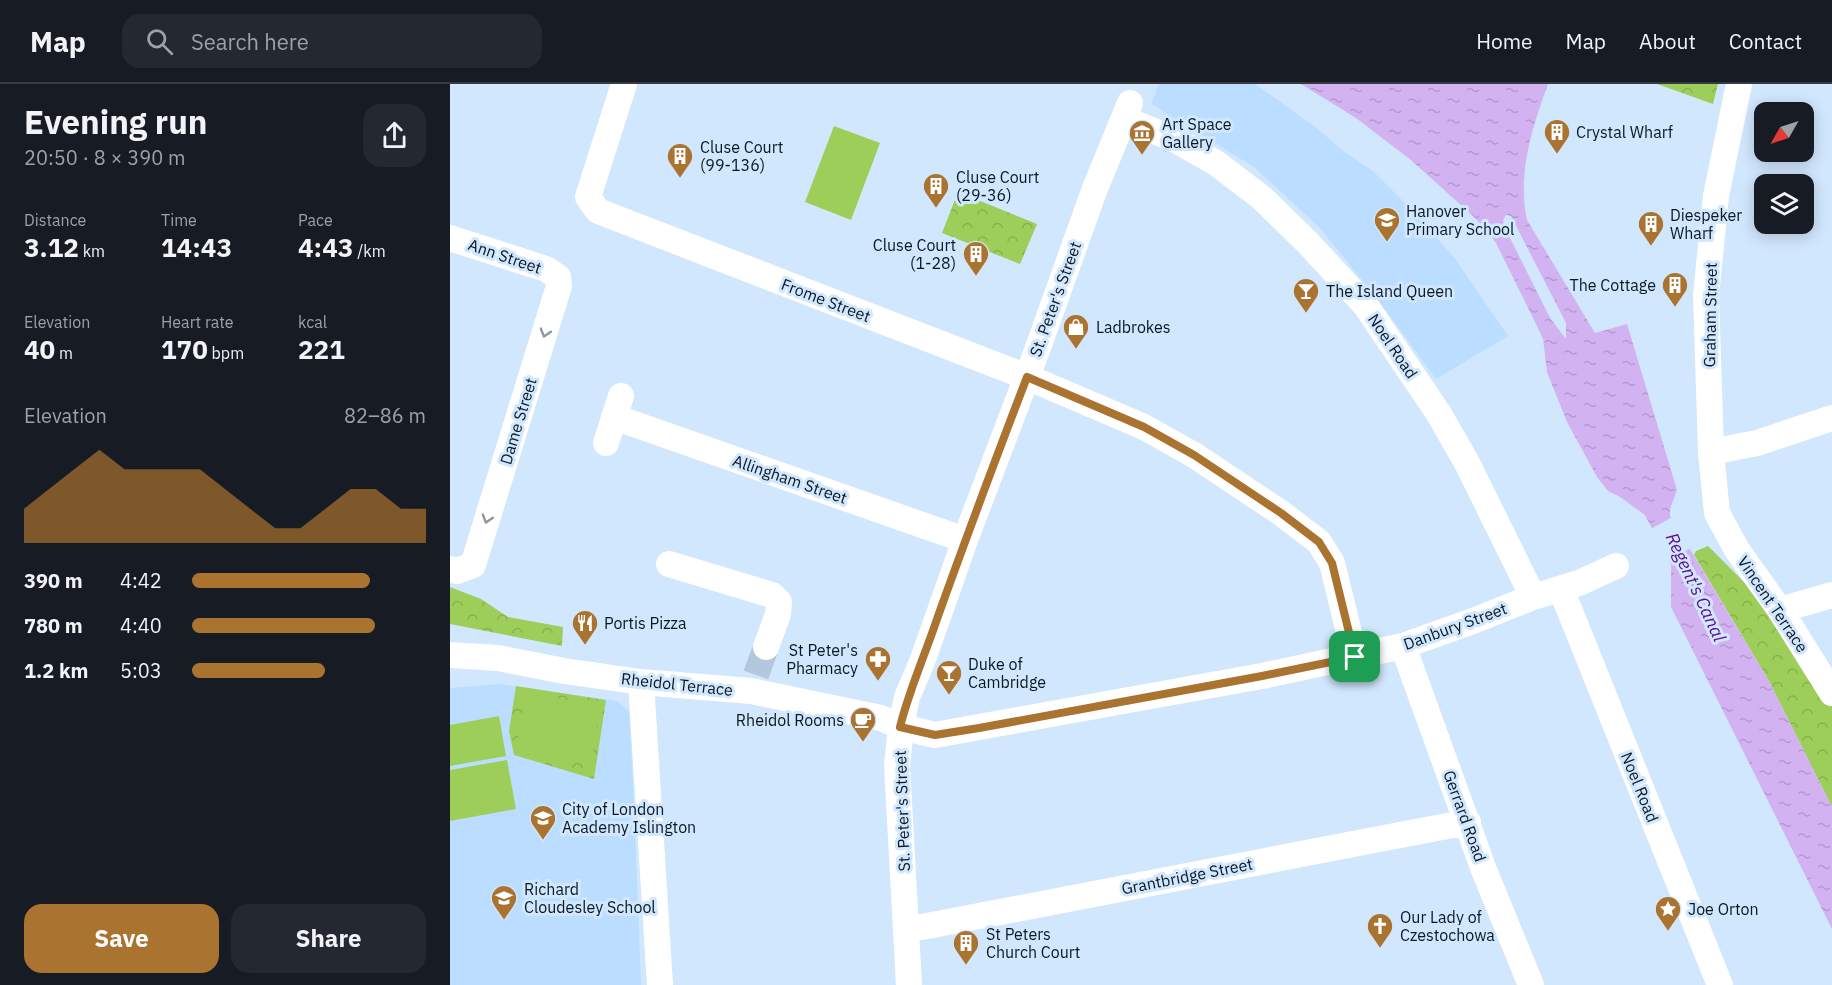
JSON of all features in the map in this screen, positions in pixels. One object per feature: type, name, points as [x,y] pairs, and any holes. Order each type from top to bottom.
[{"type":"street","name":"Frome Street","points":[[624,84],[588,197],[598,212],[1027,377],[1144,427],[1194,455],[1281,513],[1319,542],[1332,563],[1355,657]]},
{"type":"street","name":"Graham Street","points":[[1717,513],[1711,452],[1706,295],[1716,196],[1739,84]]},
{"type":"street","name":"St. Peter's Street","points":[[909,985],[897,765],[900,727],[908,697],[965,540],[1094,191],[1127,111]]},
{"type":"street","name":"Noel Road","points":[[1127,111],[1225,170],[1262,198],[1309,244],[1366,306],[1456,443],[1533,597]]},
{"type":"street","name":"Ann Street","points":[[450,238],[546,269],[558,277]]},
{"type":"street","name":"Dame Street","points":[[462,567],[553,307],[559,286],[558,277]]},
{"type":"street","name":"Allingham Street","points":[[606,442],[618,407],[965,540]]},
{"type":"street","points":[[1711,452],[1757,442],[1832,418]]},
{"type":"street","name":"Vincent Terrace","points":[[1717,513],[1737,550],[1780,610],[1832,693]]},
{"type":"street","points":[[669,564],[772,595],[779,602],[778,614],[766,647]]},
{"type":"street","name":"Danbury Street","points":[[900,727],[935,735],[1355,657],[1403,646],[1533,597],[1561,589],[1616,566]]},
{"type":"street","name":"Noel Road","points":[[1561,589],[1720,985]]},
{"type":"street","points":[[1780,610],[1832,595]]},
{"type":"street","name":"Gerrard Road","points":[[1403,646],[1467,822],[1531,985]]},
{"type":"street","name":"Rheidol Terrace","points":[[450,655],[498,658],[640,682],[753,683],[881,718],[900,727]]},
{"type":"street","points":[[640,682],[660,985]]},
{"type":"street","name":"Grantbridge Street","points":[[907,926],[922,927],[1467,822]]},
{"type":"shaded area","name":"Hanover Primary School","points":[[1159,84],[1255,84],[1317,128],[1343,151],[1373,171],[1415,213],[1456,260],[1508,336],[1436,379],[1376,297],[1319,227],[1254,167],[1151,104]]},
{"type":"shaded area","name":"City of London Academy Islington","points":[[500,684],[617,701],[629,712],[641,985],[450,985],[450,688]]},
{"type":"green space","points":[[1657,84],[1718,84],[1713,104]]},
{"type":"green space","points":[[834,126],[880,143],[851,220],[805,202]]},
{"type":"green space","points":[[958,192],[1037,224],[1020,264],[942,233]]},
{"type":"green space","points":[[1708,546],[1767,605],[1832,703],[1832,807],[1769,681],[1694,555],[1696,551]]},
{"type":"green space","points":[[450,587],[481,599],[508,617],[563,627],[562,646],[450,624]]},
{"type":"green space","points":[[516,686],[606,700],[594,779],[514,755],[509,731]]},
{"type":"green space","points":[[525,693],[600,705],[591,764],[516,752]]},
{"type":"green space","points":[[499,716],[506,756],[450,766],[450,725]]},
{"type":"green space","points":[[507,760],[516,809],[450,821],[450,770]]},
{"type":"water","name":"Regent's Canal","points":[[1301,84],[1548,84],[1532,134],[1525,168],[1524,202],[1527,220],[1595,333],[1627,324],[1677,490],[1670,509],[1670,516],[1769,681],[1832,807],[1832,929],[1671,607],[1671,565],[1645,515],[1608,491],[1597,477],[1567,422],[1547,372],[1543,339],[1496,243],[1474,217],[1411,160],[1356,118]],"holes":[[[1506,215],[1511,216],[1566,323],[1566,339],[1550,318],[1506,230],[1503,220]]]},
{"type":"pier","points":[[1674,516],[1693,547],[1666,562],[1649,530]]},
{"type":"tunnel","points":[[756,675],[766,647]]},
{"type":"place","name":"Crystal Wharf","points":[[1557,155]]},
{"type":"place","name":"Art Space Gallery","points":[[1142,156]]},
{"type":"place","name":"Cluse Court (99-136)","points":[[680,179]]},
{"type":"place","name":"Cluse Court (29-36)","points":[[936,209]]},
{"type":"place","name":"Hanover Primary School","points":[[1387,243]]},
{"type":"place","name":"Diespeker Wharf","points":[[1651,247]]},
{"type":"place","name":"Cluse Court (1-28)","points":[[976,277]]},
{"type":"place","name":"The Cottage","points":[[1675,308]]},
{"type":"place","name":"The Island Queen","points":[[1306,314]]},
{"type":"place","name":"Ladbrokes","points":[[1076,350]]},
{"type":"place","name":"Portis Pizza","points":[[585,646]]},
{"type":"place","name":"St Peter's Pharmacy","points":[[878,682]]},
{"type":"place","name":"Duke of Cambridge","points":[[949,696]]},
{"type":"place","name":"Rheidol Rooms","points":[[863,743]]},
{"type":"place","name":"City of London Academy Islington","points":[[543,841]]},
{"type":"place","name":"Richard Cloudesley School","points":[[504,921]]},
{"type":"place","name":"Joe Orton","points":[[1668,932]]},
{"type":"place","name":"Our Lady of Czestochowa","points":[[1380,949]]},
{"type":"place","name":"St Peters Church Court","points":[[966,966]]},
{"type":"route","points":[[1027,377],[1144,427],[1194,455],[1281,513],[1319,542],[1332,563],[1355,657],[935,735],[900,727],[908,697],[1027,377]]}]
